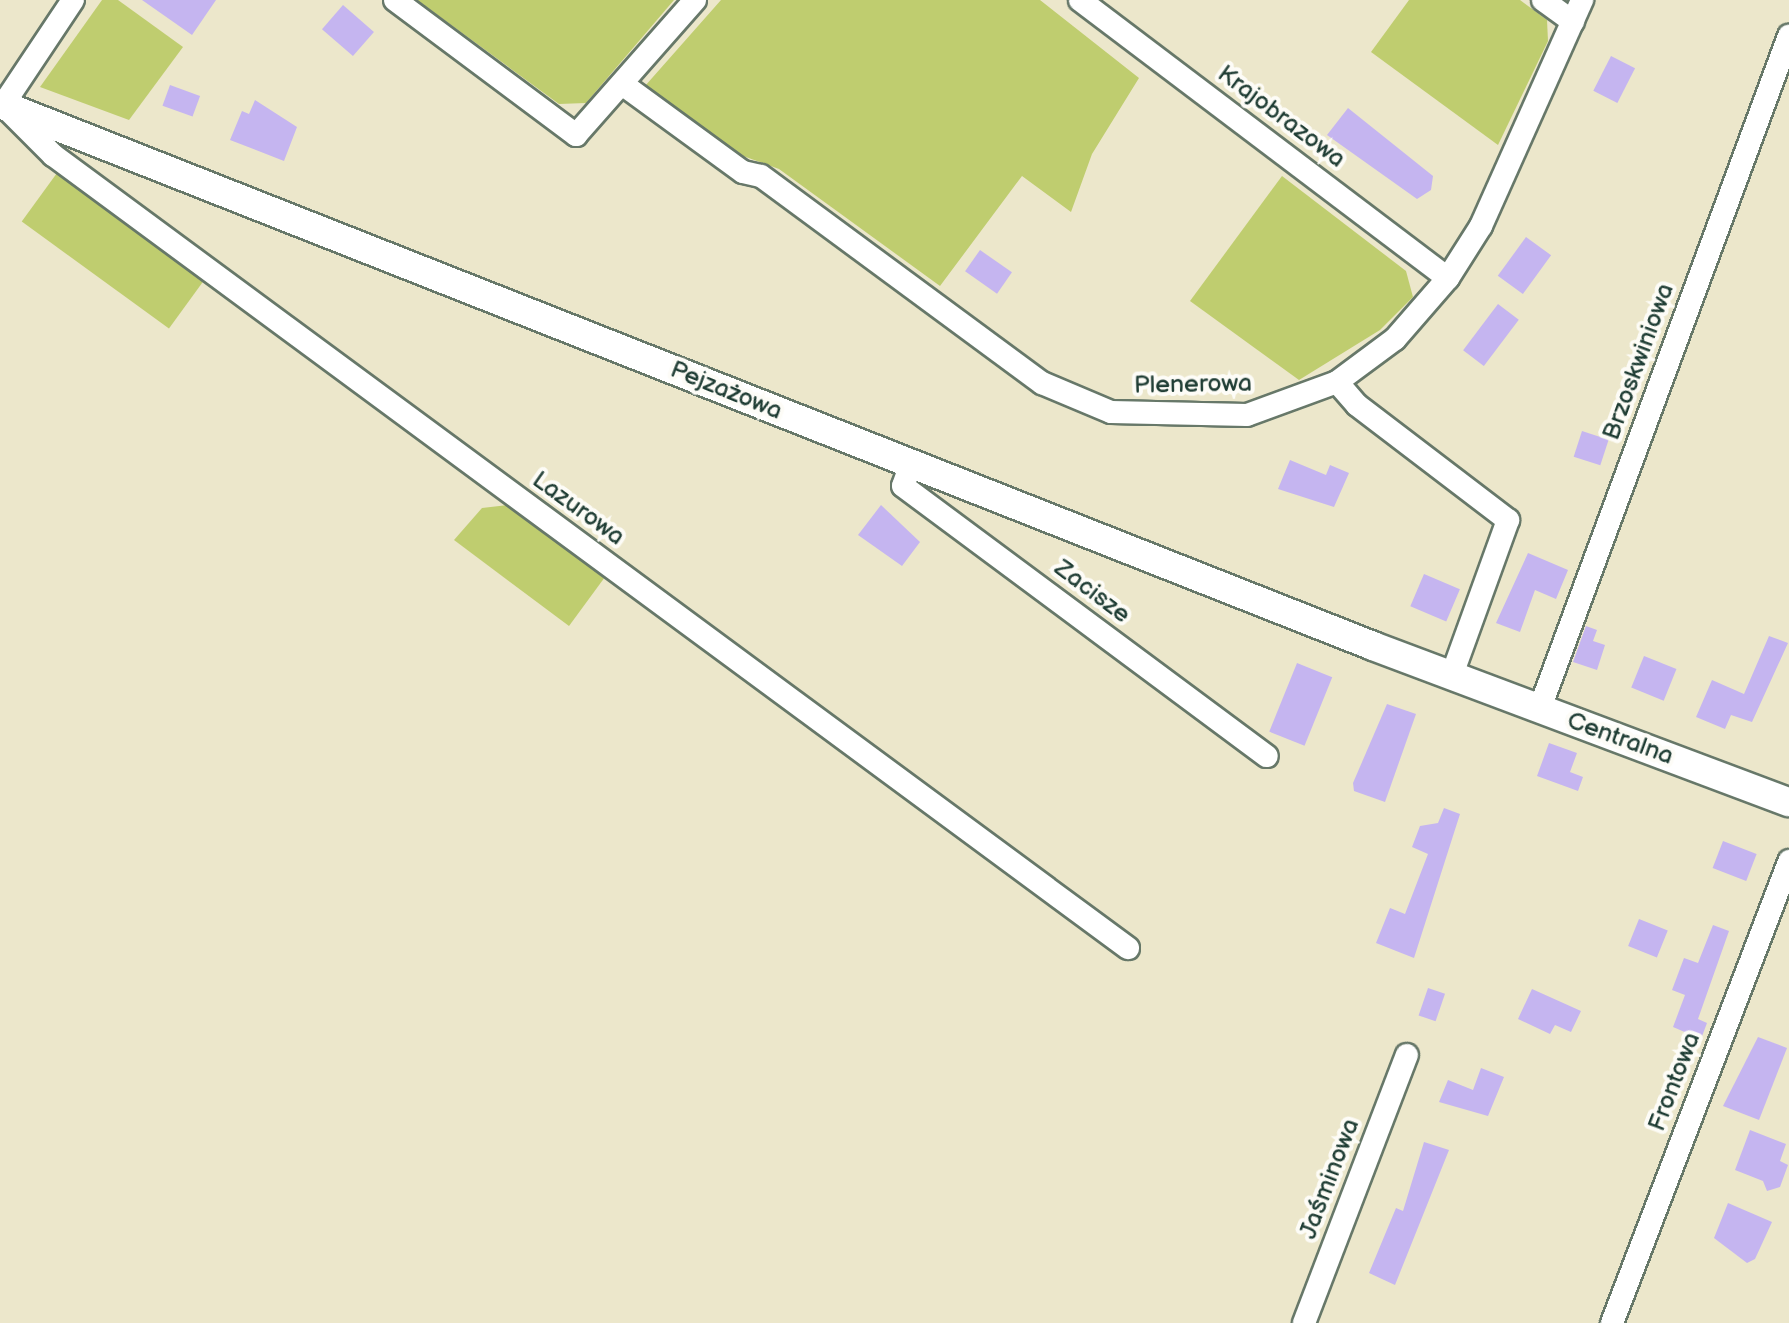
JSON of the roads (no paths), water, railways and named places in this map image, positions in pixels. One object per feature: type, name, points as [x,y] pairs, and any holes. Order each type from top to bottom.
[{"type":"street","points":[[1,105],[73,0]]},
{"type":"street","points":[[395,0],[576,135],[625,86],[694,0]]},
{"type":"street","name":"Krajobrazowa","points":[[1080,0],[1448,278]]},
{"type":"street","points":[[1543,0],[1573,22]]},
{"type":"street","name":"Plenerowa","points":[[625,86],[743,172],[761,176],[1042,383],[1080,402],[1146,417],[1247,415],[1337,382],[1396,339],[1448,278],[1481,226],[1582,0]]},
{"type":"street","name":"Brzoskwiniowa","points":[[1540,708],[1789,36]]},
{"type":"street","name":"Pejzażowa","points":[[1,105],[1452,675]]},
{"type":"street","name":"Lazurowa","points":[[1,105],[69,166],[1128,948]]},
{"type":"street","points":[[1337,382],[1357,405],[1508,520],[1452,675]]},
{"type":"street","name":"Zacisze","points":[[910,464],[903,486],[1267,756]]},
{"type":"street","name":"Centralna","points":[[1452,675],[1789,802]]},
{"type":"street","name":"Frontowa","points":[[1612,1323],[1789,862]]},
{"type":"street","name":"Jaśminowa","points":[[1304,1323],[1407,1055]]}]
